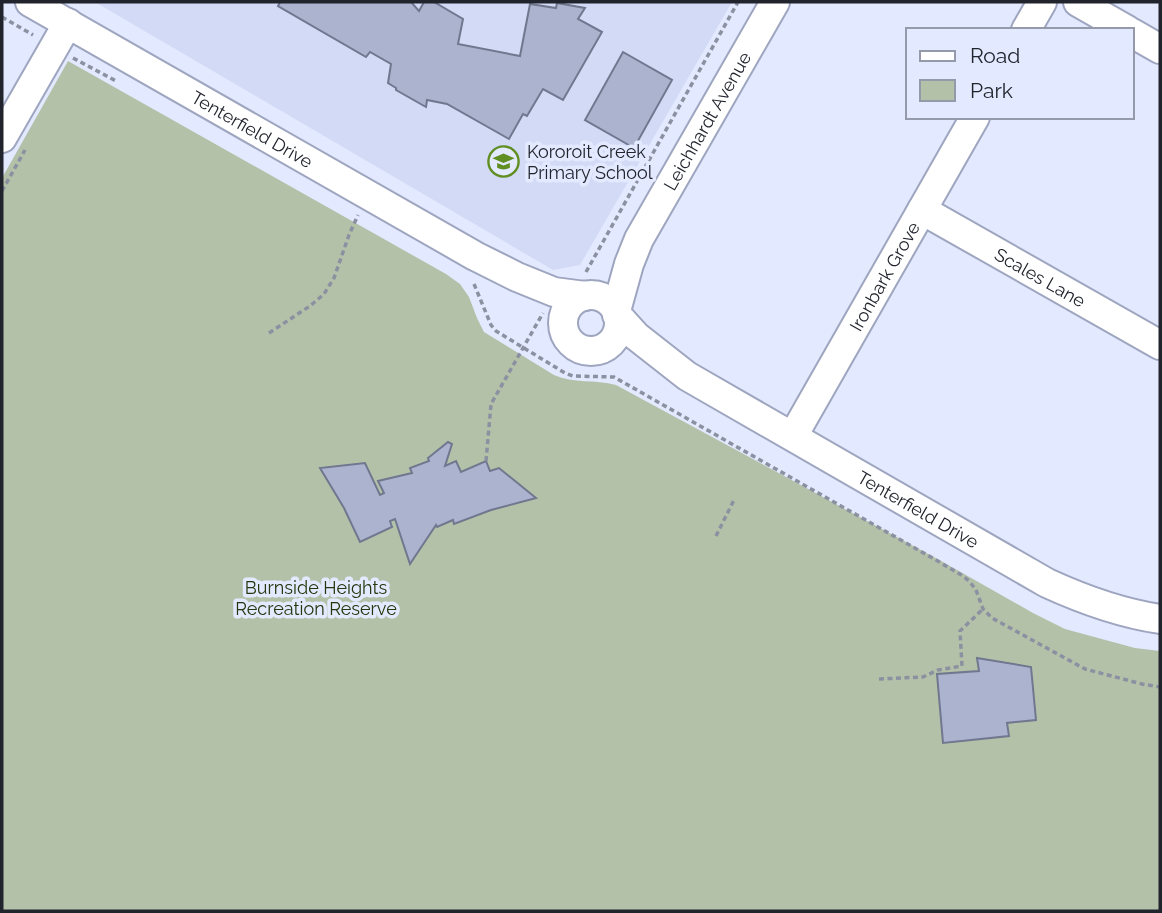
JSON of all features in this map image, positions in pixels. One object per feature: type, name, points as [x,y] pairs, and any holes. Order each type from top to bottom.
[{"type":"street","name":"Tenterfield Drive","points":[[30,2],[61,35],[475,256],[542,288],[603,304],[636,336],[687,376]]},
{"type":"street","name":"Leichhardt Avenue","points":[[603,304],[629,264],[639,239],[775,2]]},
{"type":"street","points":[[1027,28],[1042,2]]},
{"type":"street","points":[[1078,2],[1124,28]]},
{"type":"street","points":[[1134,34],[1160,49]]},
{"type":"street","points":[[2,138],[61,35]]},
{"type":"street","name":"Ironbark Grove","points":[[793,436],[974,119]]},
{"type":"street","name":"Scales Lane","points":[[922,211],[1160,345]]},
{"type":"street","name":"Tenterfield Drive","points":[[475,256],[545,310],[565,336]]},
{"type":"street","points":[[577,299],[603,304],[619,327],[611,343],[600,350],[586,351],[578,348],[565,336],[565,311],[577,299]]},
{"type":"street","name":"Tenterfield Drive","points":[[600,350],[644,359],[687,376],[1047,583],[1114,610],[1160,620]]},
{"type":"path","points":[[588,268],[738,2]]},
{"type":"path","points":[[2,18],[61,35]]},
{"type":"path","points":[[269,333],[324,294],[334,278],[359,214]]},
{"type":"path","points":[[486,461],[491,404],[545,310]]},
{"type":"path","points":[[523,348],[569,376],[614,377],[963,576],[976,590],[983,609],[992,618],[1071,663],[1101,674],[1160,687]]},
{"type":"path","points":[[716,536],[735,498]]},
{"type":"path","points":[[879,679],[923,677],[938,670],[962,666],[960,631],[983,609]]},
{"type":"shaded area","name":"Kororoit Creek Primary School","points":[[95,2],[732,2],[580,265],[553,270]]},
{"type":"green space","name":"Burnside Heights Recreation Reserve","points":[[68,61],[446,274],[460,284],[469,297],[484,332],[554,375],[569,380],[616,385],[1065,629],[1135,648],[1160,651],[1160,911],[2,911],[2,178]]},
{"type":"building","points":[[280,2],[411,2],[419,11],[424,2],[434,2],[463,19],[458,44],[520,56],[530,4],[556,8],[557,3],[585,8],[578,19],[602,32],[563,100],[543,89],[527,116],[523,114],[509,139],[447,104],[427,100],[426,107],[396,90],[388,83],[391,64],[370,52],[366,57],[278,6]]},
{"type":"building","points":[[623,52],[672,80],[634,148],[585,120]]},
{"type":"building","points":[[448,442],[452,444],[445,466],[456,461],[461,472],[486,461],[490,471],[499,468],[536,498],[491,510],[454,524],[453,520],[437,527],[436,525],[410,564],[395,519],[390,521],[392,527],[360,542],[320,468],[365,463],[380,495],[384,493],[378,481],[412,473],[410,468],[429,461],[428,458]]},
{"type":"building","points":[[977,658],[1031,667],[1036,720],[1007,723],[1009,736],[943,743],[937,674],[979,671]]},
{"type":"place","name":"Kororoit Creek Primary School","points":[[504,161]]}]
